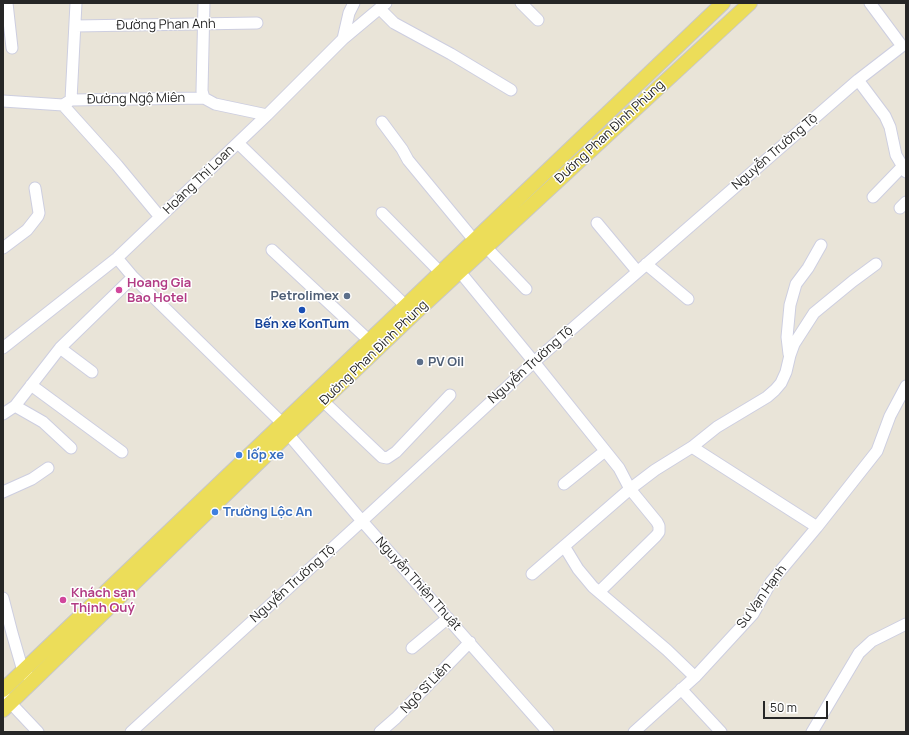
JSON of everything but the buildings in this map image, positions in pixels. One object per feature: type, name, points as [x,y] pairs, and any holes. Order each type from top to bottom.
[{"type":"main road","name":"Đường Phan Đình Phùng","points":[[410,310],[440,272],[723,3]]},
{"type":"main road","name":"Đường Phan Đình Phùng","points":[[5,703],[28,676],[285,428],[410,310],[460,272],[750,3]]},
{"type":"main road","name":"Đường Phan Đình Phùng","points":[[285,428],[323,401],[374,345]]},
{"type":"main road","name":"Đường Phan Đình Phùng","points":[[3,690],[28,676]]},
{"type":"street","points":[[8,3],[12,48]]},
{"type":"street","points":[[76,3],[67,102],[160,217]]},
{"type":"street","points":[[204,3],[202,91],[204,98]]},
{"type":"street","points":[[343,39],[349,13],[354,3]]},
{"type":"street","points":[[521,3],[538,20]]},
{"type":"street","name":"Nguyễn Trường Tộ","points":[[131,732],[534,362],[858,80],[905,45],[870,3]]},
{"type":"street","points":[[383,6],[394,23],[451,54],[511,90]]},
{"type":"street","name":"Hoàng Thị Loan","points":[[3,348],[117,258],[267,115],[343,39],[383,6]]},
{"type":"street","name":"Đường Phan Anh","points":[[75,26],[257,23]]},
{"type":"street","points":[[858,80],[885,116],[890,127],[896,155],[904,170],[873,197]]},
{"type":"street","name":"Đường Ngộ Miên","points":[[3,101],[67,102],[204,98],[215,104],[267,115]]},
{"type":"street","points":[[382,122],[402,149],[408,160],[474,240]]},
{"type":"street","points":[[238,143],[410,310]]},
{"type":"street","points":[[3,248],[27,230],[38,216],[39,213],[35,188]]},
{"type":"street","points":[[382,213],[440,272]]},
{"type":"street","points":[[597,223],[641,268],[688,299]]},
{"type":"street","points":[[790,355],[788,337],[790,305],[796,284],[808,268],[821,245]]},
{"type":"street","points":[[486,247],[526,288]]},
{"type":"street","points":[[272,250],[374,345]]},
{"type":"street","name":"Nguyễn Thiện Thuật","points":[[117,258],[133,277],[285,428],[362,521],[548,732]]},
{"type":"street","points":[[532,574],[630,489],[655,470],[692,447],[717,427],[767,397],[775,390],[781,383],[786,372],[794,344],[814,313],[876,264]]},
{"type":"street","points":[[460,272],[605,450],[619,468],[630,489],[659,526],[659,532],[599,592]]},
{"type":"street","points":[[3,414],[15,406],[60,348],[133,277]]},
{"type":"street","points":[[60,348],[92,372]]},
{"type":"street","points":[[31,385],[122,452]]},
{"type":"street","name":"Sư Vạn Hạnh","points":[[634,732],[695,676],[753,614],[771,582],[878,451],[890,416],[906,386]]},
{"type":"street","points":[[323,401],[382,457],[387,458],[396,452],[450,395]]},
{"type":"street","points":[[15,406],[43,422],[71,448]]},
{"type":"street","points":[[692,447],[817,527]]},
{"type":"street","points":[[564,484],[605,450]]},
{"type":"street","points":[[3,492],[32,479],[48,468]]},
{"type":"street","points":[[564,546],[578,568],[593,587],[695,676]]},
{"type":"street","points":[[3,598],[7,633],[28,676]]},
{"type":"street","points":[[412,648],[448,618]]},
{"type":"street","points":[[812,732],[859,654],[872,641],[906,624]]},
{"type":"street","name":"Ngô Sĩ Liên","points":[[380,732],[396,718],[470,642]]},
{"type":"street","points":[[681,689],[721,732]]},
{"type":"street","points":[[5,703],[38,732]]},
{"type":"place","name":"Hoang Gia Bao Hotel","points":[[119,290]]},
{"type":"place","name":"Petrolimex","points":[[347,296]]},
{"type":"place","name":"Bến xe KonTum","points":[[302,310]]},
{"type":"place","name":"PV Oil","points":[[420,362]]},
{"type":"place","name":"lốp xe","points":[[239,455]]},
{"type":"place","name":"Trường Lộc An","points":[[215,512]]},
{"type":"place","name":"Khách sạn Thịnh Quý","points":[[63,600]]}]
